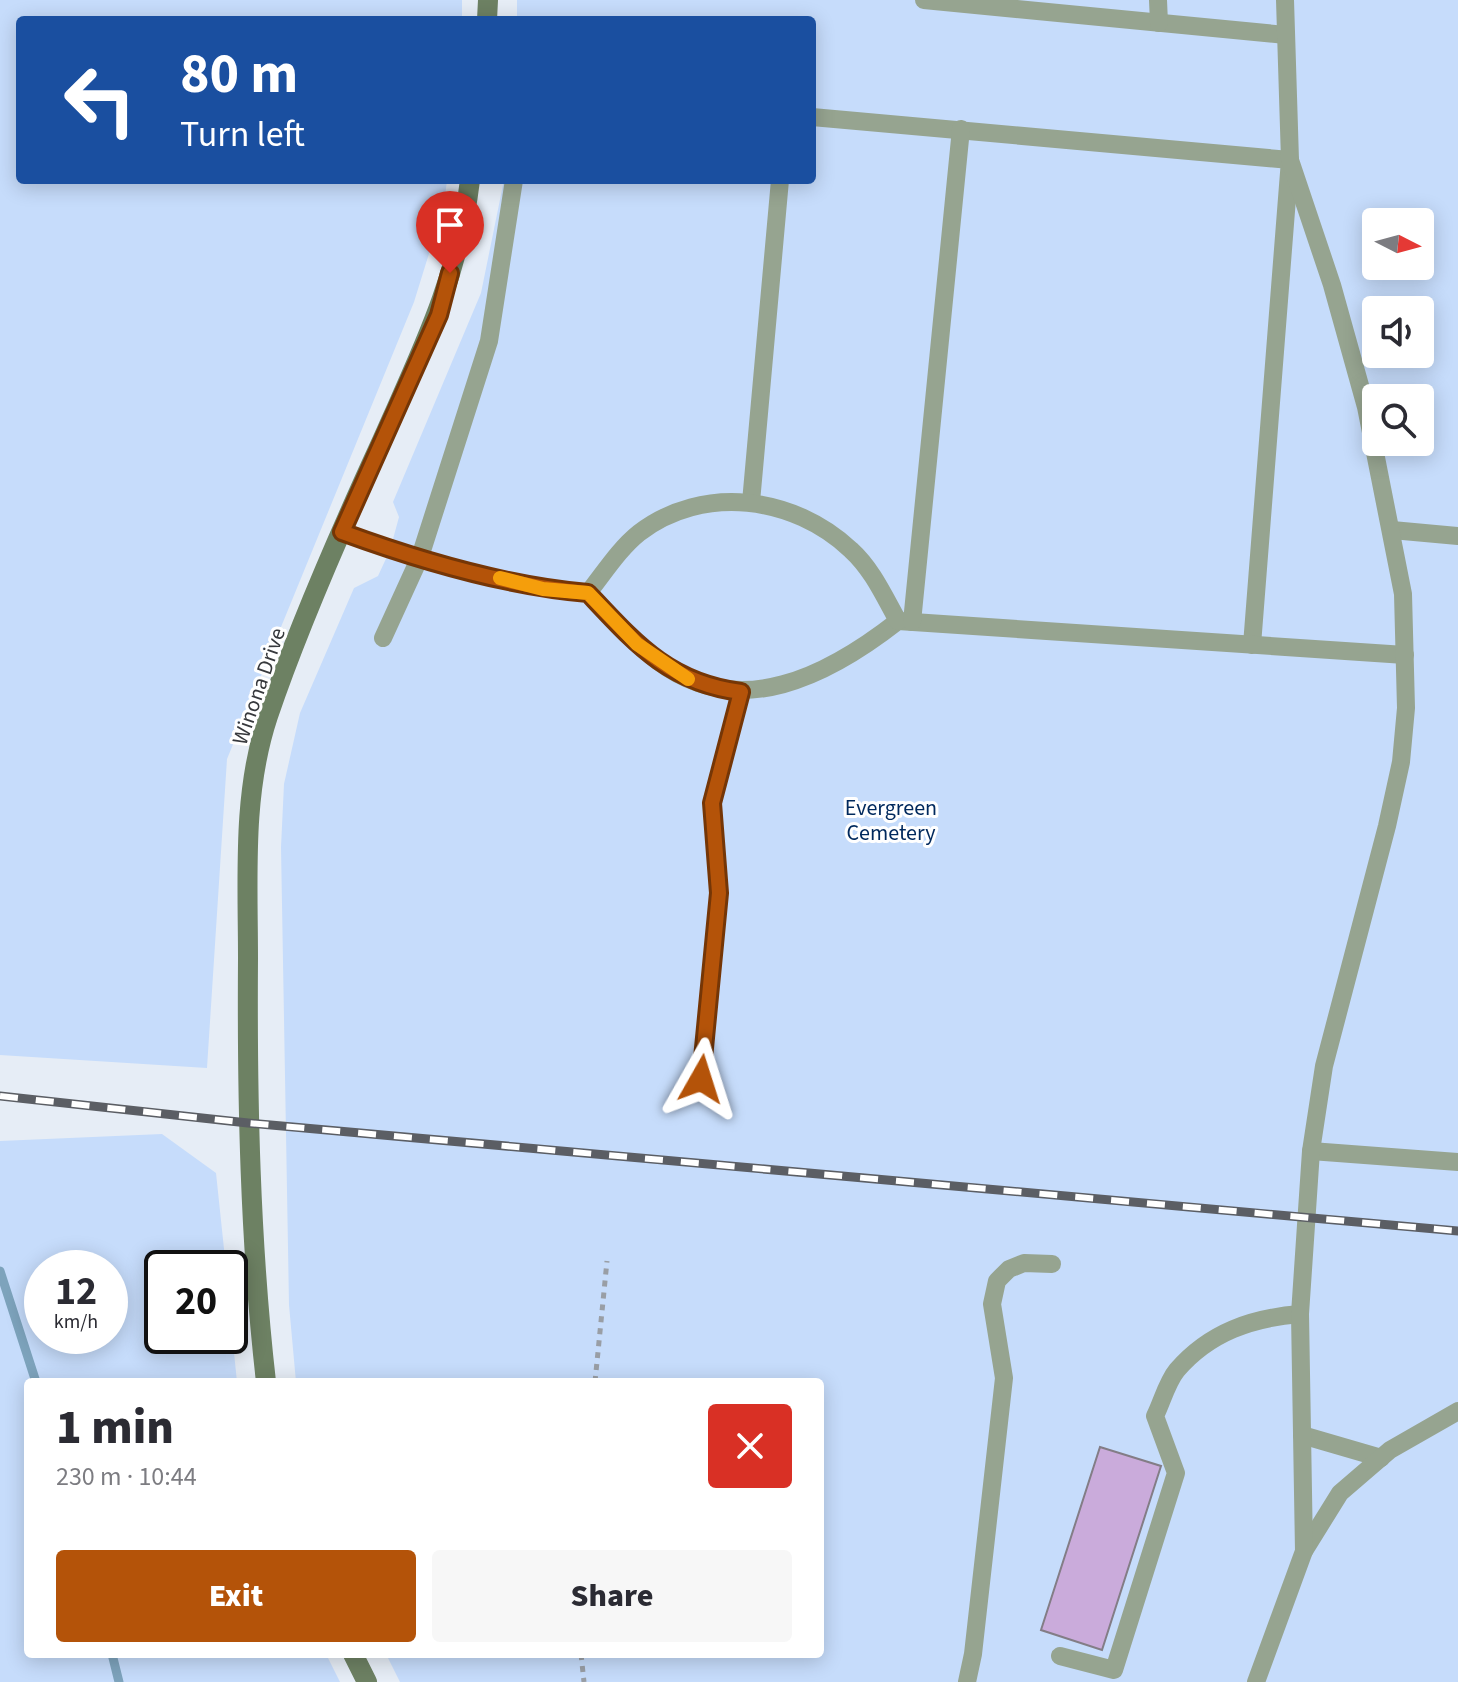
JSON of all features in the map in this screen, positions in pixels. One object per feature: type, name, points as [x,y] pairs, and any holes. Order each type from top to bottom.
[{"type":"street","name":"Winona Drive","points":[[266,1378],[254,1279],[248,1123],[248,820],[268,717],[342,532],[439,315],[456,253],[469,184]]},
{"type":"street","points":[[355,1658],[367,1682]]},
{"type":"lane","points":[[924,0],[1286,35]]},
{"type":"lane","points":[[1158,0],[1159,23]]},
{"type":"lane","points":[[1252,645],[1290,160],[1285,0]]},
{"type":"lane","points":[[816,117],[1290,160]]},
{"type":"lane","points":[[905,621],[961,129]]},
{"type":"lane","points":[[1290,160],[1332,285],[1362,392],[1392,530],[1403,594],[1406,708],[1401,762],[1324,1066],[1311,1151],[1300,1314],[1304,1551]]},
{"type":"lane","points":[[383,638],[420,557],[489,341],[513,184]]},
{"type":"lane","points":[[751,502],[780,184]]},
{"type":"lane","points":[[588,593],[638,534],[670,514],[706,503],[751,502],[778,507],[811,520],[851,550],[905,621]]},
{"type":"lane","points":[[1392,530],[1458,536]]},
{"type":"lane","points":[[342,532],[420,557],[543,589],[588,593],[661,664],[690,680],[741,692],[804,680],[840,663],[905,621],[1405,655]]},
{"type":"lane","points":[[701,1079],[719,893],[712,803],[741,692]]},
{"type":"lane","points":[[1311,1151],[1458,1162]]},
{"type":"lane","points":[[967,1682],[1004,1378],[992,1304],[997,1281],[1009,1269],[1024,1263],[1052,1264]]},
{"type":"lane","points":[[1060,1656],[1114,1670],[1176,1473],[1155,1416],[1175,1372],[1212,1340],[1258,1318],[1300,1314]]},
{"type":"lane","points":[[1256,1682],[1304,1551],[1340,1493],[1381,1458],[1458,1411]]},
{"type":"lane","points":[[1302,1435],[1381,1458]]},
{"type":"path","points":[[595,1378],[607,1261]]},
{"type":"path","points":[[581,1658],[584,1682]]},
{"type":"green space","points":[[0,0],[462,0],[462,16],[16,16],[16,184],[447,184],[444,205],[414,302],[227,759],[207,1068],[0,1055]]},
{"type":"green space","name":"Evergreen Cemetery","points":[[517,0],[1458,0],[1458,1682],[400,1682],[388,1658],[824,1658],[824,1378],[296,1378],[289,1305],[281,847],[284,784],[300,713],[354,588],[378,576],[390,550],[399,517],[393,502],[481,293],[503,184],[816,184],[816,16],[517,16]]},
{"type":"green space","points":[[162,1134],[216,1173],[224,1250],[144,1250],[144,1354],[234,1354],[237,1378],[24,1378],[24,1658],[328,1658],[340,1682],[0,1682],[0,1141]]},
{"type":"building","points":[[1100,1447],[1161,1466],[1102,1650],[1041,1630]]},
{"type":"waterway","points":[[0,1271],[35,1378]]},
{"type":"waterway","points":[[113,1658],[119,1682]]},
{"type":"railway","points":[[0,1096],[248,1123],[1458,1231]]},
{"type":"slow traffic","points":[[500,578],[543,589],[588,593],[637,644],[661,664],[688,679]]},
{"type":"route","points":[[450,273],[439,315],[342,532],[390,549],[543,589],[588,593],[661,664],[690,680],[741,692],[712,803],[719,893],[701,1079]]}]
